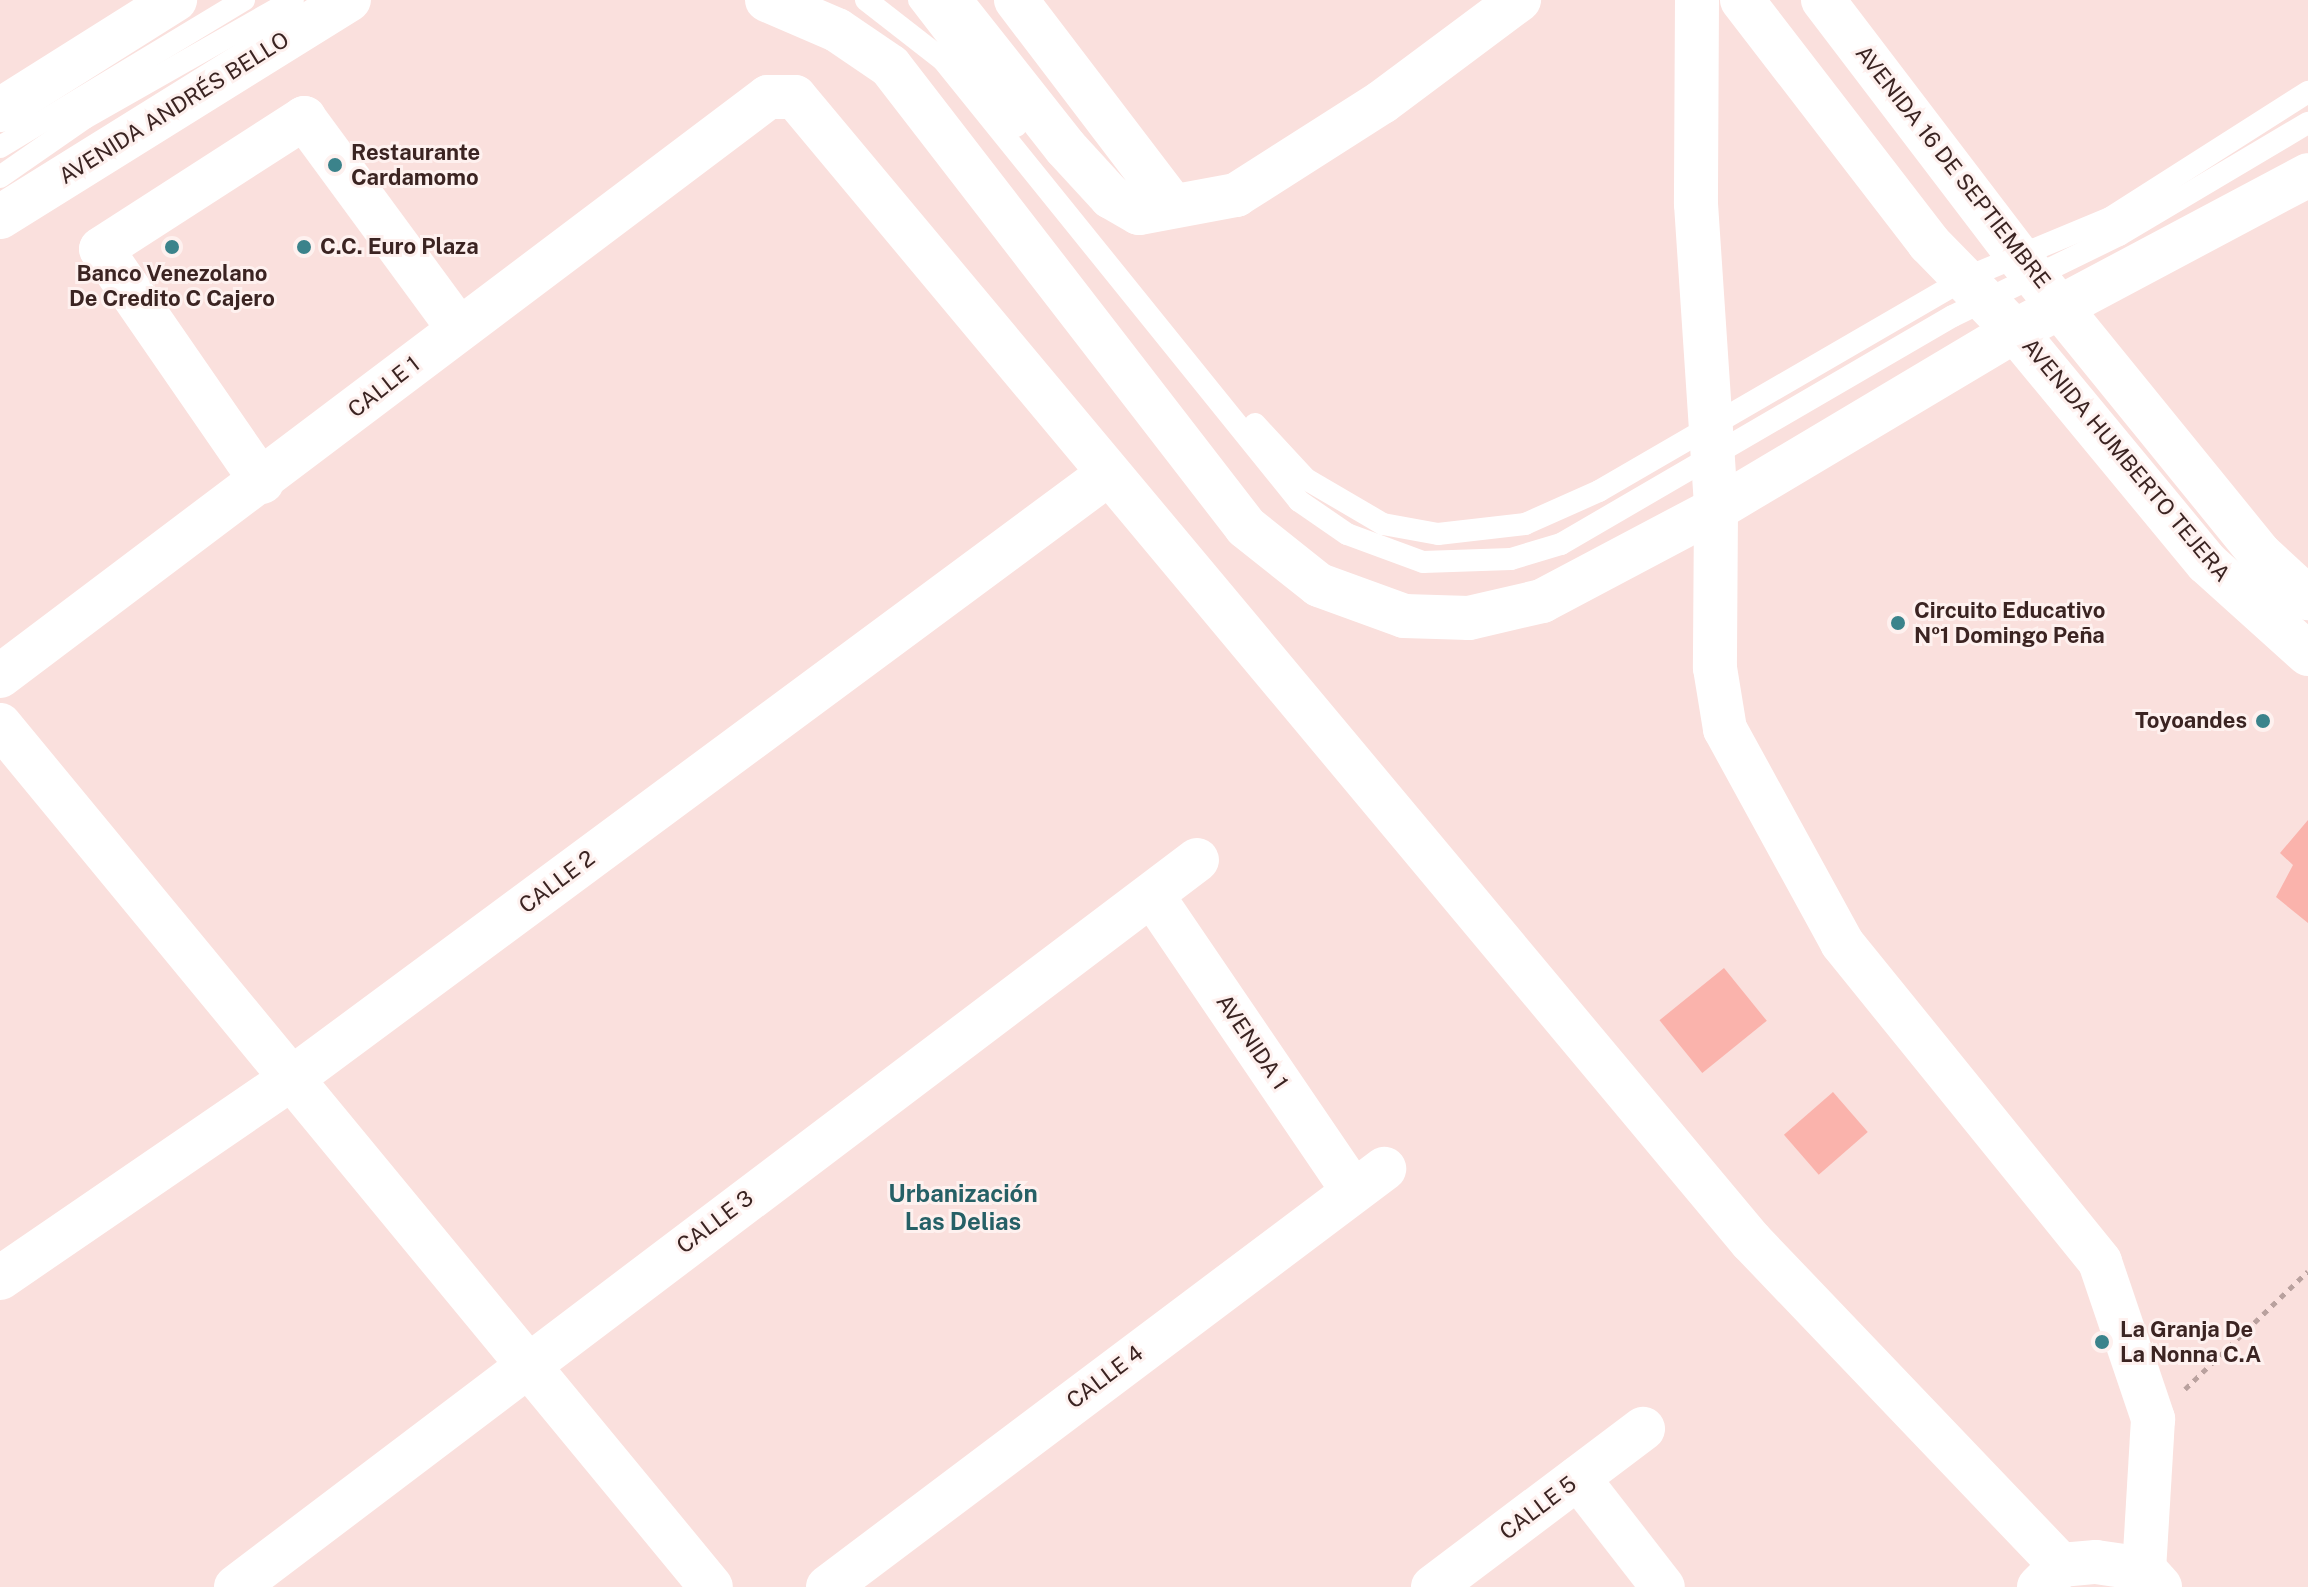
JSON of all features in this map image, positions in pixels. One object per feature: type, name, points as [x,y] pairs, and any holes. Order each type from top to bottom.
[{"type":"street","points":[[0,110],[175,0]]},
{"type":"street","name":"AVENIDA ANDRÉS BELLO","points":[[0,217],[349,0]]},
{"type":"street","points":[[767,0],[837,30],[890,66],[1223,499],[1270,549],[1319,585],[1404,616],[1498,615],[1542,601],[1716,509],[1991,302],[2040,281]]},
{"type":"street","points":[[949,0],[1111,197],[1139,213],[1170,202],[1211,204],[1236,195],[1382,102],[1519,0]]},
{"type":"street","points":[[1016,0],[1170,202]]},
{"type":"street","points":[[1107,475],[1751,1241],[2050,1576],[2149,1581],[2153,1419],[2100,1262],[1842,943],[1725,729],[1715,668],[1716,509],[1696,204],[1697,0]]},
{"type":"street","points":[[1742,0],[1929,243],[1991,302]]},
{"type":"street","name":"AVENIDA 16 DE SEPTIEMBRE","points":[[1823,0],[2040,281],[2308,175]]},
{"type":"street","name":"CALLE 1","points":[[0,676],[262,482],[459,329],[768,97],[795,97],[815,113],[1107,475]]},
{"type":"street","points":[[262,482],[101,249],[304,118],[459,329]]},
{"type":"street","name":"AVENIDA HUMBERTO TEJERA","points":[[2040,281],[2259,553],[2308,598]]},
{"type":"street","name":"AVENIDA HUMBERTO TEJERA","points":[[1991,302],[2207,563],[2308,654]]},
{"type":"street","name":"CALLE 2","points":[[0,1278],[295,1076],[1107,475]]},
{"type":"street","points":[[0,725],[295,1076],[711,1587]]},
{"type":"street","name":"CALLE 3","points":[[236,1587],[529,1361],[1197,860]]},
{"type":"street","name":"AVENIDA 1","points":[[1152,895],[1368,1179]]},
{"type":"street","name":"CALLE 4","points":[[828,1587],[1368,1179]]},
{"type":"street","name":"CALLE 5","points":[[1433,1587],[1643,1429]]},
{"type":"street","points":[[1578,1478],[1663,1587]]},
{"type":"lane","points":[[0,147],[244,0]]},
{"type":"lane","points":[[0,177],[85,118],[293,0]]},
{"type":"lane","points":[[866,0],[943,60],[1283,483],[1347,534],[1411,561],[1511,559],[1561,544],[1710,440],[2040,281],[2308,123]]},
{"type":"lane","points":[[919,0],[1243,409],[1334,500],[1408,532],[1495,532],[1557,512],[1991,302]]},
{"type":"lane","points":[[2040,281],[2110,218],[2308,92]]},
{"type":"path","points":[[2153,1419],[2308,1271]]},
{"type":"building","points":[[2308,820],[2308,923],[2276,897],[2293,865],[2280,853]]},
{"type":"building","points":[[1724,968],[1767,1021],[1702,1073],[1659,1020]]},
{"type":"building","points":[[1833,1092],[1868,1132],[1819,1175],[1784,1135]]},
{"type":"place","name":"Restaurante Cardamomo","points":[[335,165]]},
{"type":"place","name":"Banco Venezolano De Credito C Cajero","points":[[172,247]]},
{"type":"place","name":"C.C. Euro Plaza","points":[[304,247]]},
{"type":"place","name":"Circuito Educativo Nº1 Domingo Peña","points":[[1898,623]]},
{"type":"place","name":"Toyoandes","points":[[2263,721]]},
{"type":"place","name":"La Granja De La Nonna C.A","points":[[2102,1342]]},
{"type":"district","name":"Urbanización Las Delias","points":[[963,1208]]}]
